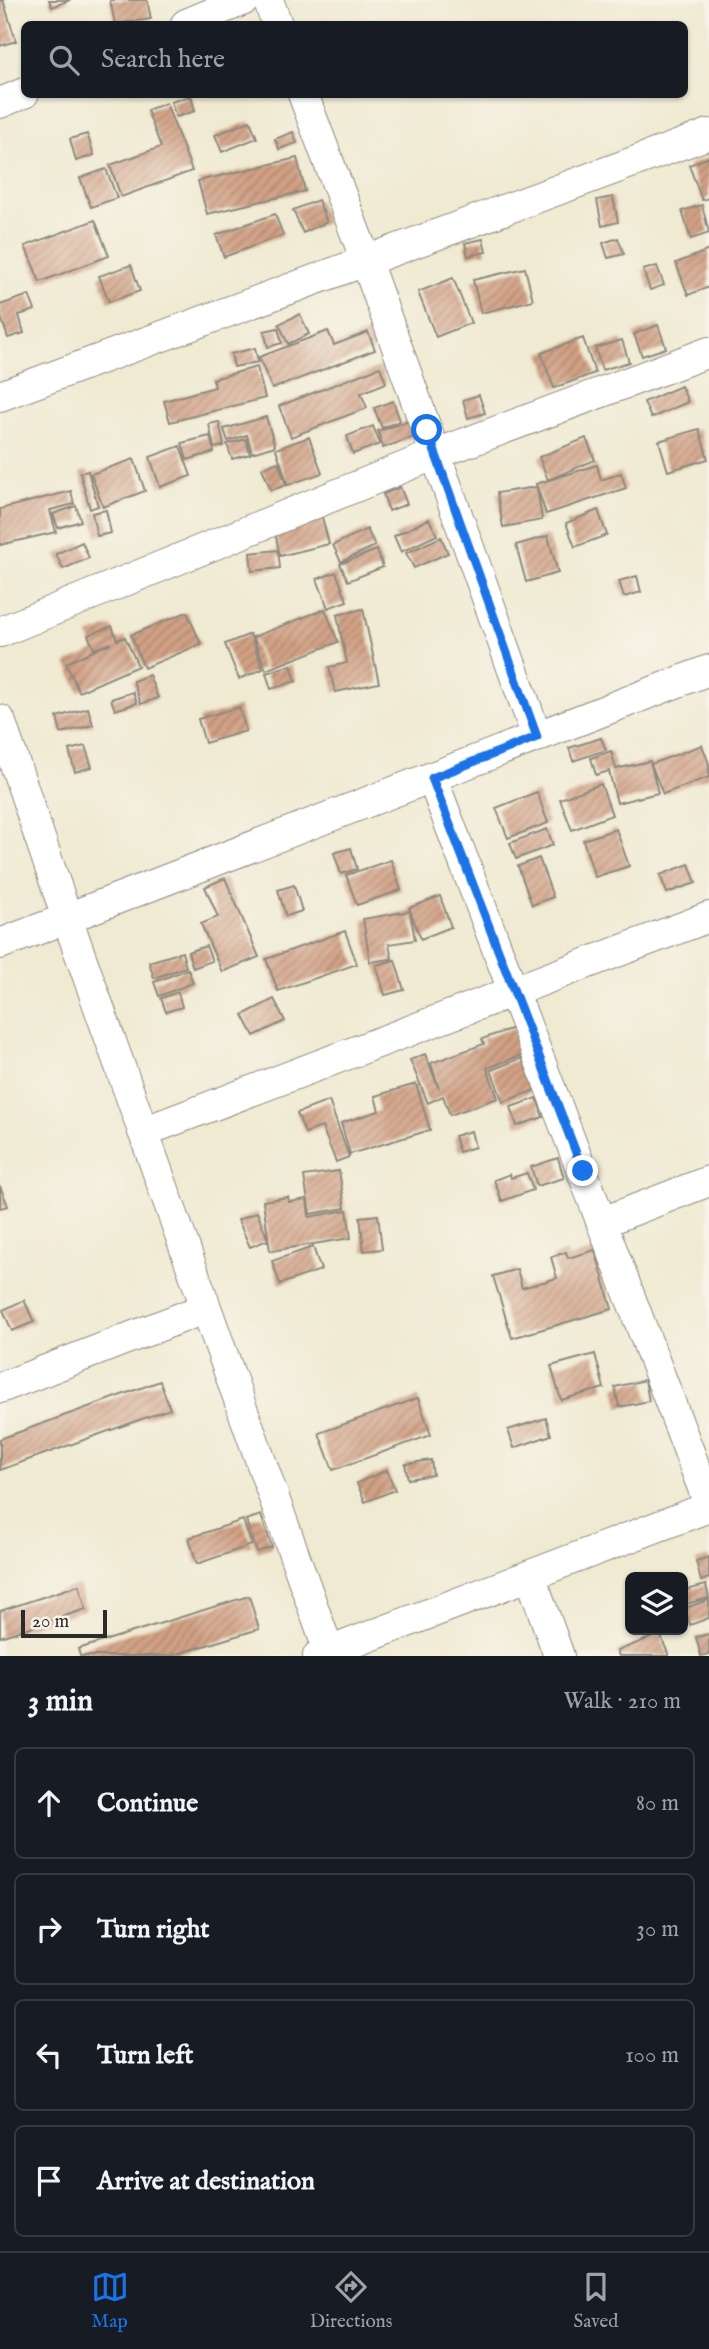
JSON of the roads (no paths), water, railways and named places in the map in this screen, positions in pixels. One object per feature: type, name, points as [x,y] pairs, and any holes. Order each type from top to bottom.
[{"type":"street","points":[[193,21],[244,0]]},
{"type":"street","points":[[268,0],[276,21]]},
{"type":"street","points":[[0,103],[21,94]]},
{"type":"street","points":[[305,98],[537,737]]},
{"type":"street","points":[[0,396],[709,134]]},
{"type":"street","points":[[0,632],[436,454],[709,352]]},
{"type":"street","points":[[0,944],[709,670]]},
{"type":"street","points":[[0,720],[67,918],[206,1308],[323,1654],[709,1505],[432,778]]},
{"type":"street","points":[[143,1132],[709,917]]},
{"type":"street","points":[[603,1222],[709,1181]]},
{"type":"street","points":[[0,1388],[206,1308]]},
{"type":"street","points":[[530,1575],[559,1656]]}]
